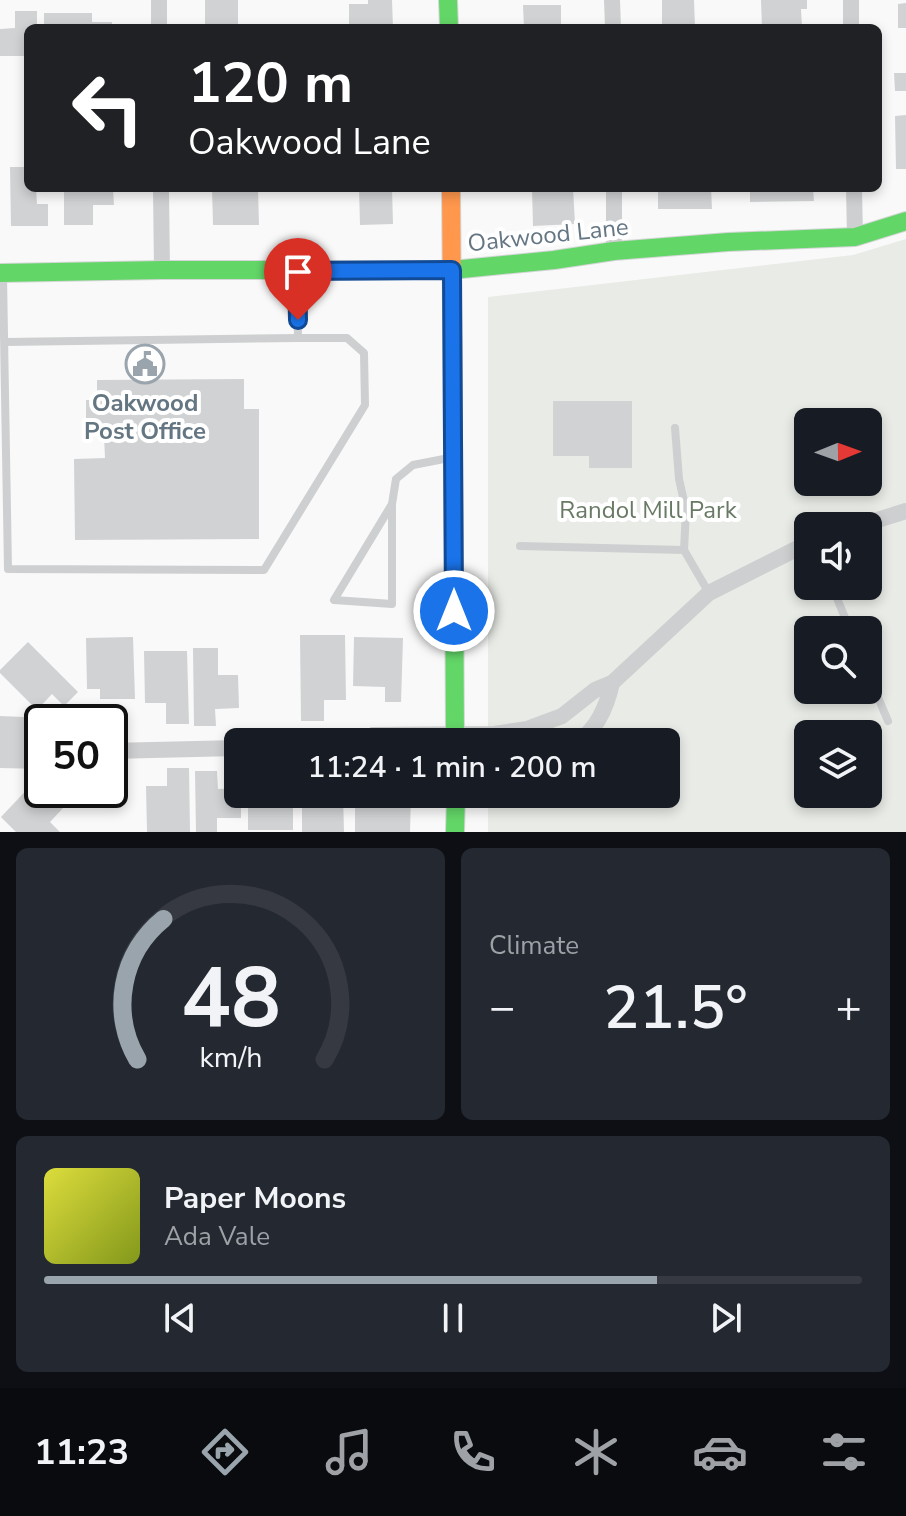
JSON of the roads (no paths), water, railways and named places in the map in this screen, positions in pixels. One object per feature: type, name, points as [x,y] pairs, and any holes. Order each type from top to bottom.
[{"type":"street","points":[[159,0],[159,24]]},
{"type":"street","points":[[448,0],[449,24]]},
{"type":"street","points":[[612,0],[613,24]]},
{"type":"street","points":[[851,0],[851,24]]},
{"type":"street","points":[[161,192],[162,270]]},
{"type":"street","points":[[451,192],[455,728]]},
{"type":"street","points":[[614,192],[614,251]]},
{"type":"street","points":[[854,192],[855,237]]},
{"type":"street","name":"Oakwood Lane","points":[[2,273],[452,270],[614,251],[855,237],[906,221]]},
{"type":"street","points":[[882,518],[906,511]]},
{"type":"street","points":[[525,728],[562,716],[595,690],[612,683],[709,593],[794,550]]},
{"type":"street","points":[[591,728],[607,705],[612,683]]},
{"type":"street","points":[[128,751],[224,748]]},
{"type":"street","points":[[455,832],[456,808]]},
{"type":"lane","points":[[297,271],[298,338]]},
{"type":"lane","points":[[2,273],[8,569],[264,570],[365,405],[364,353],[347,338],[5,342]]},
{"type":"lane","points":[[675,428],[679,479],[686,510],[684,550],[709,593]]},
{"type":"lane","points":[[392,504],[334,600],[392,604],[392,504],[396,479],[413,465],[453,457]]},
{"type":"lane","points":[[520,546],[684,550]]},
{"type":"lane","points":[[881,704],[888,721]]},
{"type":"place","name":"Oakwood Post Office","points":[[145,364]]},
{"type":"park label","name":"Randol Mill Park","points":[[648,510]]}]
